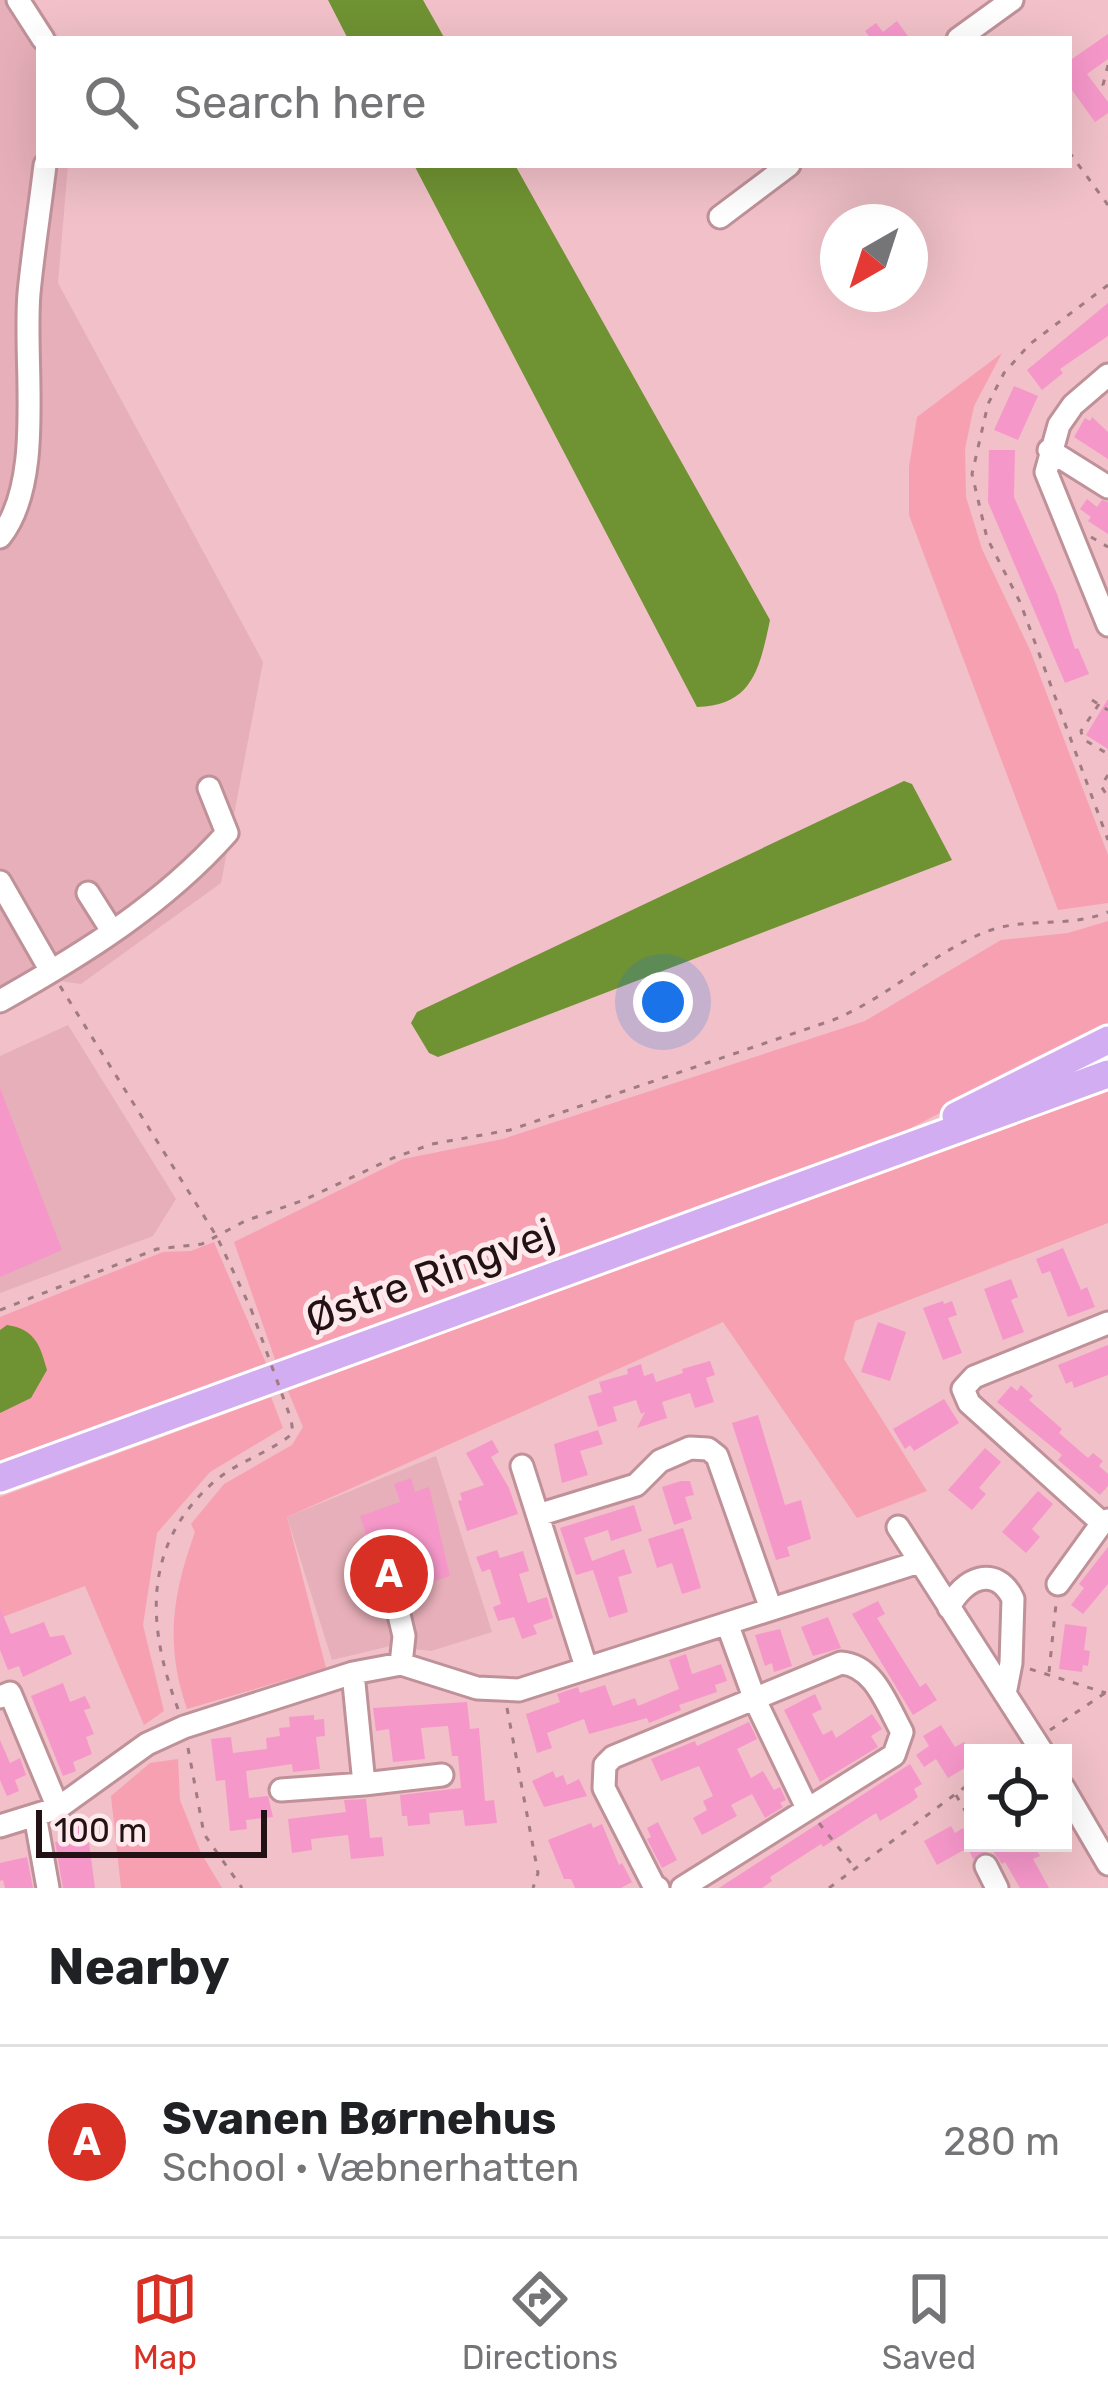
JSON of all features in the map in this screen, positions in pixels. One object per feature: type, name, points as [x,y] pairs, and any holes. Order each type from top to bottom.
[{"type":"main road","name":"Østre Ringvej","points":[[888,1151],[1108,1040]]},
{"type":"main road","name":"Østre Ringvej","points":[[0,1478],[1108,1074]]},
{"type":"street","points":[[18,0],[41,36]]},
{"type":"street","points":[[962,36],[1012,0]]},
{"type":"street","points":[[0,537],[10,524],[25,477],[29,296],[45,168]]},
{"type":"street","points":[[720,217],[785,168]]},
{"type":"street","points":[[1108,375],[1073,405],[1049,450],[1046,472],[1108,625]]},
{"type":"street","points":[[1049,450],[1108,487]]},
{"type":"street","points":[[0,1001],[153,905],[226,833],[209,788]]},
{"type":"street","points":[[0,882],[52,971]]},
{"type":"street","points":[[88,893],[112,931]]},
{"type":"street","points":[[1058,1584],[1105,1522],[969,1403],[963,1389],[974,1377],[1108,1323]]},
{"type":"street","points":[[538,1515],[636,1484],[660,1461],[690,1448],[708,1449],[717,1456],[772,1609]]},
{"type":"street","points":[[522,1466],[586,1667]]},
{"type":"street","points":[[898,1527],[1038,1744]]},
{"type":"street","points":[[0,1826],[58,1808],[146,1744],[184,1727],[353,1673],[401,1664],[477,1688],[519,1690],[919,1562]]},
{"type":"street","points":[[389,1572],[404,1636],[401,1664]]},
{"type":"street","points":[[949,1608],[956,1592],[968,1582],[1000,1582],[1009,1590],[1013,1599],[1011,1664],[1005,1694]]},
{"type":"street","points":[[728,1626],[755,1700],[807,1808]]},
{"type":"street","points":[[658,1888],[604,1788],[605,1765],[613,1757],[841,1663],[855,1664],[867,1672],[902,1732],[894,1755],[682,1888]]},
{"type":"street","points":[[353,1673],[364,1784]]},
{"type":"street","points":[[0,1697],[10,1693],[58,1808]]},
{"type":"street","points":[[281,1790],[442,1775]]},
{"type":"street","points":[[1072,1802],[1108,1864]]},
{"type":"street","points":[[35,1815],[48,1888]]},
{"type":"street","points":[[986,1866],[997,1888]]},
{"type":"path","points":[[1108,65],[1103,85],[1108,92]]},
{"type":"path","points":[[1072,156],[1108,205]]},
{"type":"path","points":[[1108,286],[1030,344],[1004,373],[988,404],[972,473],[987,538],[1020,602],[1108,840]]},
{"type":"path","points":[[1092,700],[1108,710]]},
{"type":"path","points":[[1099,704],[1081,731],[1082,739],[1108,754]]},
{"type":"path","points":[[1108,775],[1100,786],[1108,796]]},
{"type":"path","points":[[0,1310],[157,1249],[202,1244],[245,1221],[432,1144],[510,1130],[833,1020],[865,1007],[956,945],[993,929],[1108,912]]},
{"type":"path","points":[[52,971],[217,1237],[251,1309],[291,1419],[293,1433],[285,1440],[243,1461],[191,1505],[160,1566],[154,1600],[162,1668],[184,1727],[204,1834],[242,1888]]},
{"type":"path","points":[[1048,1673],[1058,1584]]},
{"type":"path","points":[[1011,1664],[1108,1692]]},
{"type":"path","points":[[504,1690],[538,1874],[532,1888]]},
{"type":"path","points":[[1042,1744],[1108,1692]]},
{"type":"path","points":[[830,1888],[964,1787]]},
{"type":"path","points":[[956,1793],[964,1808]]},
{"type":"path","points":[[807,1808],[855,1868]]},
{"type":"path","points":[[841,1880],[846,1888]]},
{"type":"shaded area","points":[[0,0],[34,0],[58,36],[36,36],[36,168],[68,168],[58,283],[263,662],[221,883],[81,984],[24,976],[0,987]]},
{"type":"shaded area","points":[[328,0],[423,0],[443,36],[346,36]]},
{"type":"shaded area","points":[[416,168],[517,168],[770,620],[751,681],[731,700],[697,707]]},
{"type":"shaded area","points":[[1002,353],[974,406],[965,449],[966,497],[982,549],[1030,650],[1108,855],[1108,903],[1058,910],[909,515],[909,467],[917,417]]},
{"type":"shaded area","points":[[904,781],[912,784],[952,860],[438,1057],[429,1053],[411,1023],[417,1012]]},
{"type":"shaded area","points":[[1108,921],[1108,1026],[884,1142],[277,1365],[234,1242],[403,1159],[503,1139],[865,1021],[1001,940],[1068,933]]},
{"type":"shaded area","points":[[68,1025],[176,1199],[153,1236],[0,1293],[0,1056]]},
{"type":"shaded area","points":[[1108,1088],[1108,1223],[855,1321],[844,1359],[927,1491],[857,1518],[723,1322],[287,1517],[326,1668],[187,1709],[176,1663],[174,1620],[195,1532],[191,1524],[224,1484],[292,1445],[303,1427],[288,1391]]},
{"type":"shaded area","points":[[214,1242],[268,1368],[0,1464],[0,1317],[163,1252],[191,1251]]},
{"type":"shaded area","points":[[7,1325],[24,1330],[35,1340],[47,1370],[31,1398],[0,1413],[0,1330]]},
{"type":"shaded area","points":[[271,1397],[283,1428],[210,1472],[157,1533],[143,1625],[164,1711],[144,1725],[85,1586],[0,1618],[0,1497]]},
{"type":"shaded area","points":[[436,1456],[492,1632],[431,1651],[390,1646],[332,1660],[287,1517]]},
{"type":"shaded area","points":[[178,1759],[180,1800],[201,1853],[222,1888],[121,1888],[111,1796],[150,1763]]},
{"type":"building","points":[[897,21],[908,36],[869,36],[865,31],[876,23],[883,32]]},
{"type":"building","points":[[1108,34],[1108,59],[1087,74],[1108,102],[1108,113],[1095,122],[1072,90],[1072,59]]},
{"type":"building","points":[[1108,303],[1108,336],[1060,369],[1063,373],[1042,390],[1027,370]]},
{"type":"building","points":[[1014,386],[1038,396],[1018,440],[994,430]]},
{"type":"building","points":[[1092,417],[1108,432],[1108,459],[1074,437],[1085,418],[1090,421]]},
{"type":"building","points":[[989,450],[1015,450],[1014,497],[1089,674],[1065,683],[988,502]]},
{"type":"building","points":[[1087,499],[1097,507],[1102,500],[1108,502],[1108,534],[1088,521],[1091,517],[1080,509]]},
{"type":"building","points":[[1108,699],[1108,749],[1086,735]]},
{"type":"building","points":[[0,1088],[62,1250],[0,1277]]},
{"type":"building","points":[[1063,1248],[1081,1290],[1087,1287],[1095,1307],[1068,1317],[1050,1271],[1042,1274],[1036,1259]]},
{"type":"building","points":[[1011,1279],[1018,1297],[1011,1300],[1024,1332],[1003,1340],[984,1289]]},
{"type":"building","points":[[952,1301],[957,1315],[948,1318],[962,1353],[943,1360],[923,1308]]},
{"type":"building","points":[[878,1322],[906,1332],[890,1381],[861,1372]]},
{"type":"building","points":[[1108,1345],[1108,1375],[1074,1388],[1072,1381],[1066,1384],[1058,1365]]},
{"type":"building","points":[[710,1361],[715,1375],[706,1378],[714,1402],[695,1408],[690,1393],[662,1402],[667,1418],[637,1428],[645,1412],[641,1414],[636,1400],[613,1407],[617,1421],[598,1427],[588,1396],[602,1392],[599,1382],[628,1374],[627,1369],[641,1364],[644,1376],[653,1373],[656,1382]]},
{"type":"building","points":[[1021,1385],[1033,1396],[1029,1400],[1062,1429],[1059,1433],[1088,1458],[1093,1453],[1103,1461],[1099,1466],[1108,1474],[1108,1486],[1100,1495],[1058,1460],[1062,1455],[997,1402],[1011,1386],[1017,1391]]},
{"type":"building","points":[[944,1399],[959,1423],[914,1451],[910,1445],[905,1449],[893,1429]]},
{"type":"building","points":[[758,1415],[785,1505],[801,1500],[811,1539],[787,1547],[790,1556],[776,1560],[732,1423]]},
{"type":"building","points":[[598,1430],[603,1444],[580,1451],[588,1475],[562,1483],[554,1444]]},
{"type":"building","points":[[492,1440],[499,1452],[491,1457],[518,1514],[467,1531],[460,1493],[484,1485],[466,1453]]},
{"type":"building","points":[[985,1448],[1001,1462],[979,1488],[986,1494],[972,1510],[948,1490]]},
{"type":"building","points":[[411,1478],[415,1492],[429,1487],[450,1576],[426,1584],[406,1531],[396,1534],[394,1529],[367,1538],[360,1516],[400,1502],[394,1484]]},
{"type":"building","points":[[690,1481],[694,1495],[685,1497],[692,1519],[674,1525],[662,1487]]},
{"type":"building","points":[[1038,1491],[1053,1504],[1032,1529],[1040,1537],[1026,1553],[1002,1532]]},
{"type":"building","points":[[634,1505],[642,1531],[611,1541],[608,1530],[584,1538],[592,1561],[624,1549],[632,1573],[618,1577],[628,1612],[609,1618],[593,1570],[576,1575],[560,1528]]},
{"type":"building","points":[[683,1528],[701,1588],[682,1594],[672,1563],[657,1568],[648,1539]]},
{"type":"building","points":[[1108,1547],[1108,1584],[1083,1614],[1071,1605],[1084,1588],[1079,1584]]},
{"type":"building","points":[[497,1550],[500,1558],[523,1551],[529,1571],[519,1574],[528,1603],[547,1597],[553,1618],[533,1625],[537,1634],[522,1639],[514,1617],[498,1621],[493,1607],[501,1604],[490,1569],[482,1572],[476,1557]]},
{"type":"building","points":[[878,1601],[885,1614],[877,1618],[920,1687],[926,1683],[937,1700],[913,1715],[852,1614]]},
{"type":"building","points":[[0,1608],[11,1634],[44,1622],[50,1637],[64,1635],[72,1654],[23,1677],[19,1666],[8,1670],[0,1650]]},
{"type":"building","points":[[828,1617],[841,1648],[813,1656],[801,1627]]},
{"type":"building","points":[[1065,1624],[1087,1627],[1084,1650],[1090,1651],[1082,1672],[1059,1669]]},
{"type":"building","points":[[780,1629],[792,1666],[774,1672],[772,1663],[765,1666],[755,1635]]},
{"type":"building","points":[[686,1654],[692,1674],[721,1664],[727,1681],[715,1685],[717,1692],[679,1705],[681,1710],[649,1723],[647,1718],[589,1734],[584,1719],[547,1733],[552,1748],[537,1753],[526,1714],[560,1702],[557,1694],[605,1685],[613,1706],[635,1698],[638,1706],[679,1689],[669,1660]]},
{"type":"building","points":[[63,1683],[70,1702],[85,1696],[91,1708],[84,1710],[94,1734],[86,1737],[92,1754],[73,1762],[76,1771],[63,1776],[31,1696]]},
{"type":"building","points":[[815,1694],[822,1709],[812,1714],[823,1735],[832,1730],[836,1738],[872,1714],[882,1729],[871,1736],[878,1747],[820,1782],[784,1710]]},
{"type":"building","points":[[467,1702],[470,1729],[479,1728],[485,1801],[494,1800],[497,1823],[465,1826],[463,1810],[429,1813],[430,1824],[408,1826],[400,1795],[461,1788],[458,1756],[452,1756],[448,1726],[421,1728],[425,1759],[393,1762],[389,1729],[376,1731],[373,1708]]},
{"type":"building","points":[[314,1715],[314,1720],[324,1719],[325,1736],[316,1737],[320,1769],[293,1772],[292,1764],[246,1771],[249,1798],[268,1796],[273,1817],[246,1820],[247,1829],[230,1831],[225,1780],[216,1781],[211,1739],[231,1737],[233,1753],[267,1749],[266,1738],[280,1736],[279,1728],[290,1727],[289,1717]]},
{"type":"building","points":[[749,1722],[757,1739],[737,1749],[751,1778],[763,1771],[786,1800],[765,1818],[752,1794],[731,1805],[737,1816],[702,1835],[693,1818],[707,1810],[703,1801],[713,1796],[699,1766],[661,1781],[651,1759],[695,1741],[697,1746]]},
{"type":"building","points":[[941,1725],[955,1747],[964,1742],[964,1768],[948,1778],[936,1759],[924,1767],[916,1755],[929,1746],[923,1736]]},
{"type":"building","points":[[0,1740],[10,1763],[20,1758],[26,1775],[15,1780],[19,1791],[7,1796],[0,1780]]},
{"type":"building","points":[[910,1764],[922,1784],[914,1789],[918,1797],[910,1803],[880,1821],[876,1813],[821,1844],[770,1877],[772,1881],[762,1888],[719,1888]]},
{"type":"building","points":[[553,1771],[556,1778],[563,1775],[567,1785],[579,1779],[587,1796],[544,1807],[532,1781]]},
{"type":"building","points":[[366,1799],[370,1838],[382,1837],[384,1856],[351,1859],[348,1835],[311,1839],[312,1850],[292,1853],[288,1819],[346,1812],[344,1800]]},
{"type":"building","points":[[81,1822],[95,1888],[63,1888],[55,1842],[68,1840],[66,1825]]},
{"type":"building","points":[[658,1822],[677,1860],[662,1868],[647,1839],[651,1837],[647,1828]]},
{"type":"building","points":[[591,1823],[593,1828],[602,1824],[619,1865],[632,1882],[621,1888],[575,1888],[571,1879],[564,1879],[548,1840]]},
{"type":"building","points":[[951,1826],[955,1833],[964,1830],[964,1851],[937,1865],[924,1841]]},
{"type":"building","points":[[993,1852],[1038,1852],[1040,1856],[1033,1859],[1049,1888],[1020,1888]]},
{"type":"building","points":[[27,1857],[33,1888],[5,1888],[0,1863]]},
{"type":"place","name":"Svanen Børnehus","points":[[389,1574]]}]
